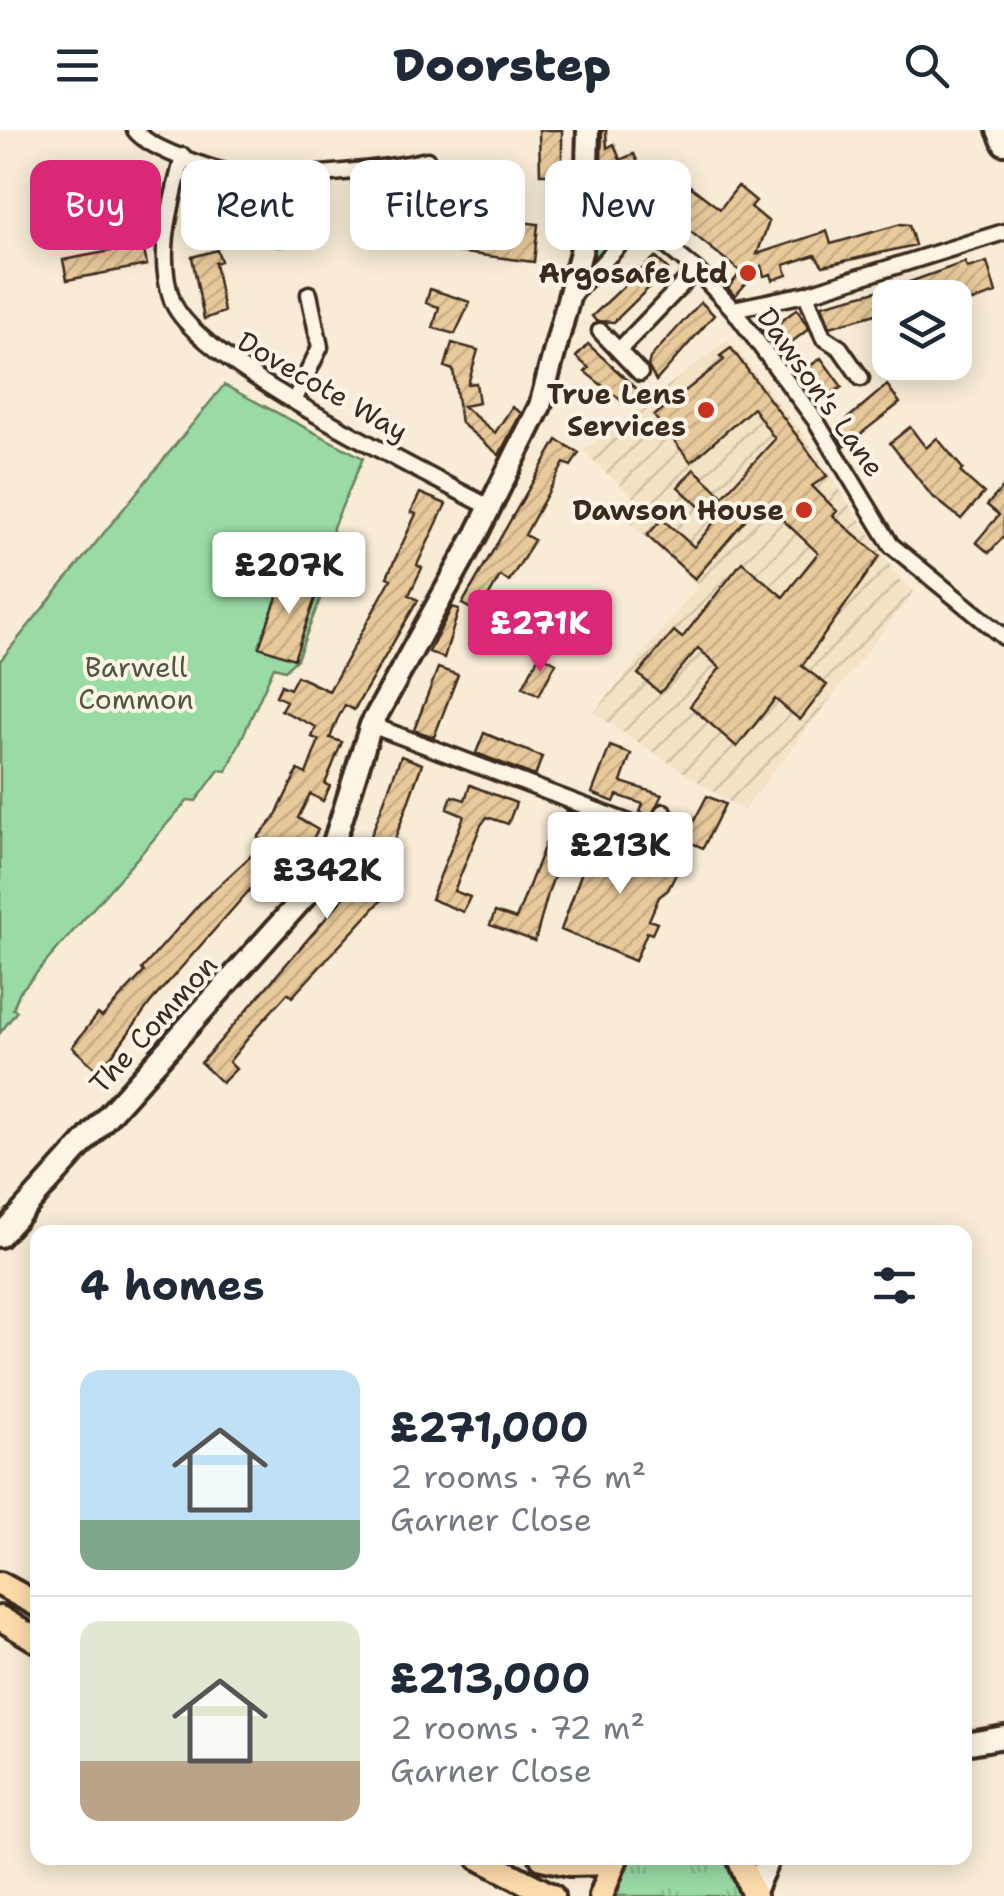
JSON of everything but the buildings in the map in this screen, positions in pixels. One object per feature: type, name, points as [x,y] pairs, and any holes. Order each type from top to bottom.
[{"type":"main road","points":[[0,1584],[30,1601]]},
{"type":"main road","points":[[0,1618],[30,1636]]},
{"type":"main road","points":[[492,1865],[552,1896]]},
{"type":"main road","points":[[601,1896],[611,1865]]},
{"type":"main road","points":[[742,1865],[754,1893]]},
{"type":"street","points":[[135,130],[144,140],[183,156],[250,176],[350,167]]},
{"type":"street","name":"The Common","points":[[588,130],[588,160]]},
{"type":"street","points":[[998,130],[1004,144]]},
{"type":"street","name":"Dovecote Way","points":[[183,156],[165,237],[172,303],[207,346],[490,506]]},
{"type":"street","points":[[733,310],[806,294],[1004,232]]},
{"type":"street","name":"The Common","points":[[0,1236],[320,876],[370,725],[540,406],[573,294],[581,250]]},
{"type":"street","points":[[573,294],[615,250]]},
{"type":"street","name":"Dawson's Lane","points":[[673,250],[733,310],[816,421],[891,545],[1004,637]]},
{"type":"street","points":[[619,350],[696,270]]},
{"type":"street","points":[[295,399],[320,347],[309,294]]},
{"type":"street","points":[[806,294],[822,336],[840,348],[861,378]]},
{"type":"street","points":[[600,332],[640,372]]},
{"type":"street","points":[[370,725],[656,833]]},
{"type":"street","points":[[648,855],[664,812]]},
{"type":"street","points":[[972,1743],[1004,1737]]},
{"type":"street","points":[[754,1893],[766,1865]]},
{"type":"shaded area","points":[[728,340],[803,435],[900,580],[914,591],[743,811],[594,713],[698,586],[624,517],[637,501],[583,451]]},
{"type":"green space","name":"Barwell Common","points":[[224,385],[363,458],[333,527],[330,573],[297,659],[285,670],[274,667],[227,771],[219,770],[196,801],[188,800],[19,993],[13,1009],[17,1011],[0,1033],[0,661]]},
{"type":"green space","points":[[728,1865],[740,1896],[615,1896],[626,1866]]},
{"type":"place","name":"Argosafe Ltd","points":[[748,273]]},
{"type":"place","name":"True Lens Services","points":[[706,410]]},
{"type":"place","name":"Dawson House","points":[[804,510]]}]
